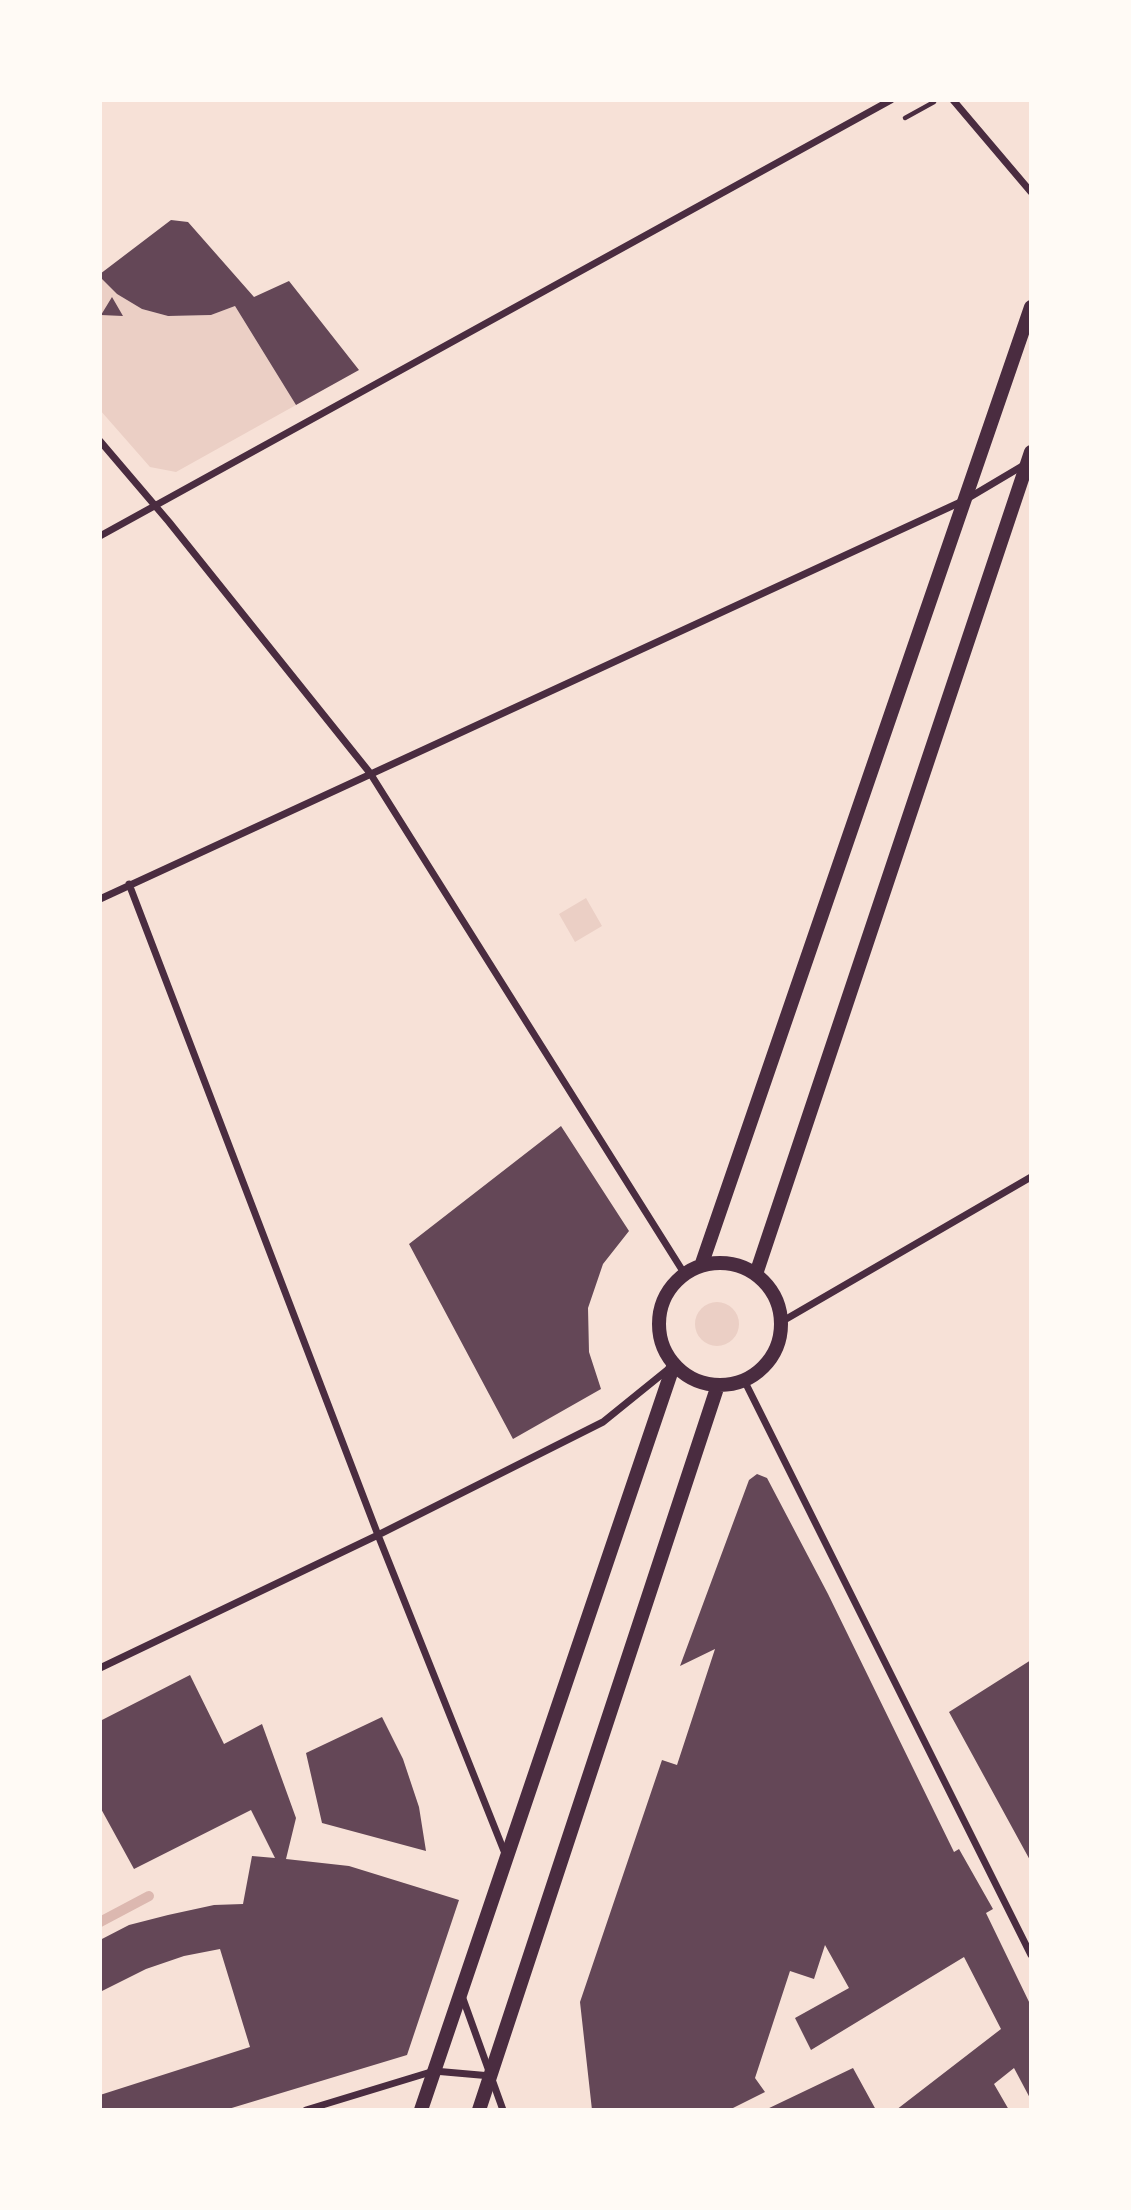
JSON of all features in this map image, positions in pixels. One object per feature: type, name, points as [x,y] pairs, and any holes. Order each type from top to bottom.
[{"type":"main road","points":[[701,1266],[1031,307]]},
{"type":"main road","points":[[756,1274],[1030,459]]},
{"type":"main road","points":[[719,1263],[738,1266],[756,1274],[769,1287],[778,1304],[781,1322],[779,1340],[772,1357],[760,1371],[732,1384],[702,1382],[687,1375],[674,1364],[664,1348],[660,1330],[661,1312],[667,1294],[684,1273],[701,1266],[719,1263]]},
{"type":"main road","points":[[421,2110],[674,1364]]},
{"type":"main road","points":[[480,2110],[718,1385]]},
{"type":"street","points":[[100,536],[891,100]]},
{"type":"street","points":[[953,100],[1031,192]]},
{"type":"street","points":[[100,441],[155,505],[369,773],[684,1273]]},
{"type":"street","points":[[100,899],[965,500],[1030,459]]},
{"type":"street","points":[[129,884],[378,1535],[507,1857]]},
{"type":"street","points":[[781,1322],[1031,1177]]},
{"type":"street","points":[[100,1668],[378,1535],[603,1422],[674,1364]]},
{"type":"street","points":[[744,1380],[1031,1955]]},
{"type":"street","points":[[461,1993],[503,2110]]},
{"type":"street","points":[[306,2110],[435,2071],[491,2076]]},
{"type":"shaded area","points":[[100,277],[117,294],[142,309],[168,316],[211,315],[235,306],[296,405],[176,472],[150,467],[100,410]]},
{"type":"shaded area","points":[[586,898],[602,926],[575,942],[559,914]]},
{"type":"shaded area","points":[[717,1302],[732,1309],[739,1324],[732,1339],[717,1346],[702,1339],[695,1324],[702,1309]]},
{"type":"building","points":[[171,220],[188,222],[254,297],[289,281],[359,370],[296,405],[235,306],[211,315],[168,316],[142,309],[117,294],[100,274]]},
{"type":"building","points":[[112,297],[123,316],[101,315]]},
{"type":"building","points":[[561,1126],[629,1231],[603,1264],[588,1308],[589,1352],[601,1389],[513,1439],[409,1244]]},
{"type":"building","points":[[757,1474],[767,1478],[828,1594],[954,1852],[959,1849],[993,1909],[986,1913],[1031,2006],[1031,2100],[1014,2068],[994,2084],[1009,2110],[896,2110],[1001,2029],[964,1957],[811,2050],[795,2018],[849,1988],[825,1945],[814,1979],[790,1971],[755,2078],[765,2092],[729,2110],[592,2110],[580,2002],[662,1760],[677,1765],[715,1649],[680,1666],[749,1480]]},
{"type":"building","points":[[1031,1660],[1031,1862],[949,1712]]},
{"type":"building","points":[[190,1675],[224,1744],[262,1724],[296,1818],[286,1859],[349,1866],[459,1900],[407,2055],[225,2110],[100,2110],[100,2095],[250,2047],[220,1949],[184,1956],[146,1969],[100,1992],[100,1940],[129,1925],[168,1915],[214,1905],[243,1904],[252,1856],[275,1858],[251,1810],[134,1869],[100,1807],[100,1721]]},
{"type":"building","points":[[382,1717],[403,1759],[419,1807],[426,1851],[322,1823],[306,1753]]},
{"type":"building","points":[[853,2068],[876,2110],[765,2110]]},
{"type":"waterway","points":[[100,1922],[149,1896]]}]
